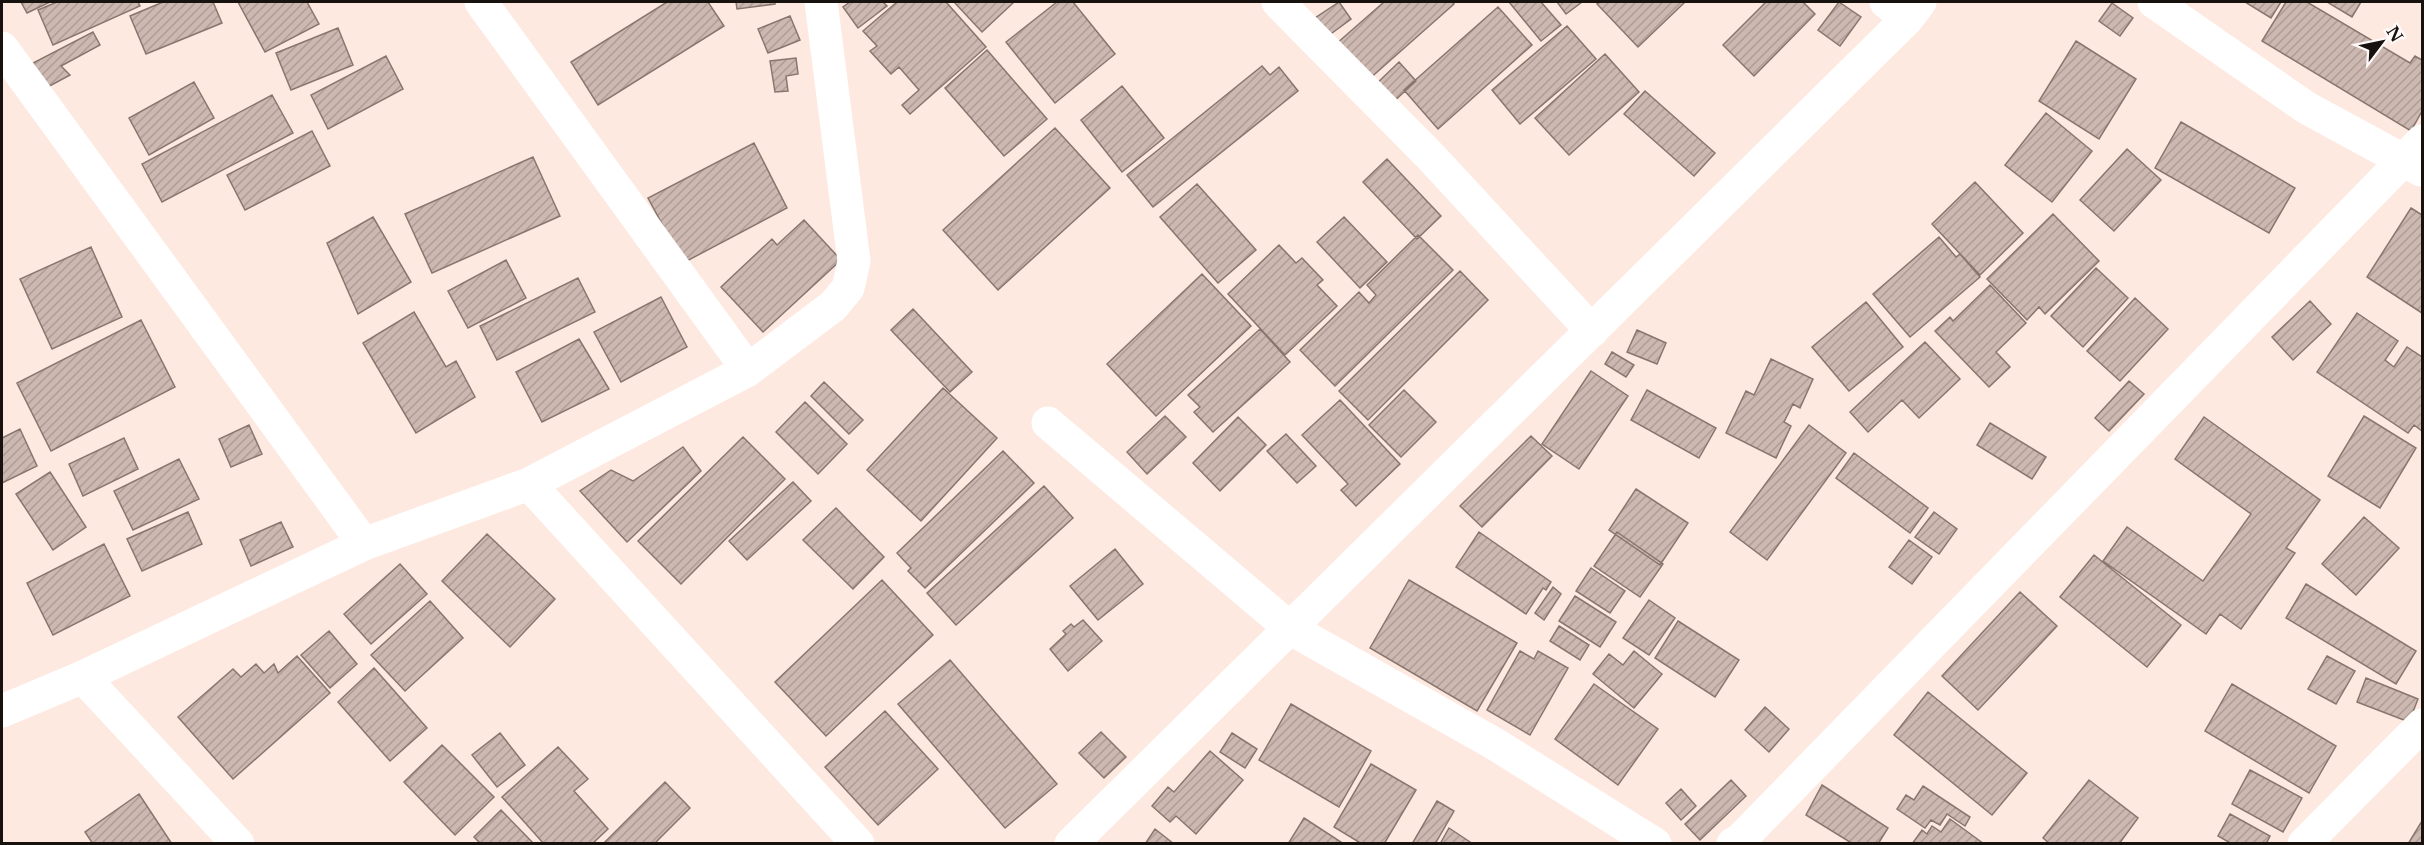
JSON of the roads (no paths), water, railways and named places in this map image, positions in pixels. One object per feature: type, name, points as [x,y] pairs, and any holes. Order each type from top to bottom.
[{"type":"street","points":[[481,2],[748,370]]},
{"type":"street","points":[[2,711],[83,677],[364,544],[529,484],[748,370],[833,306],[848,288],[854,261],[821,2]]},
{"type":"street","points":[[1278,2],[1432,158],[1592,331]]},
{"type":"street","points":[[1733,843],[1741,839],[2416,157],[2307,108],[2154,2]]},
{"type":"street","points":[[1071,843],[1592,331],[1904,7]]},
{"type":"street","points":[[2,48],[364,544]]},
{"type":"street","points":[[1048,423],[1291,629],[1495,744],[1655,843]]},
{"type":"street","points":[[529,484],[858,843]]},
{"type":"street","points":[[83,677],[238,843]]},
{"type":"street","points":[[2304,843],[2422,725]]}]
